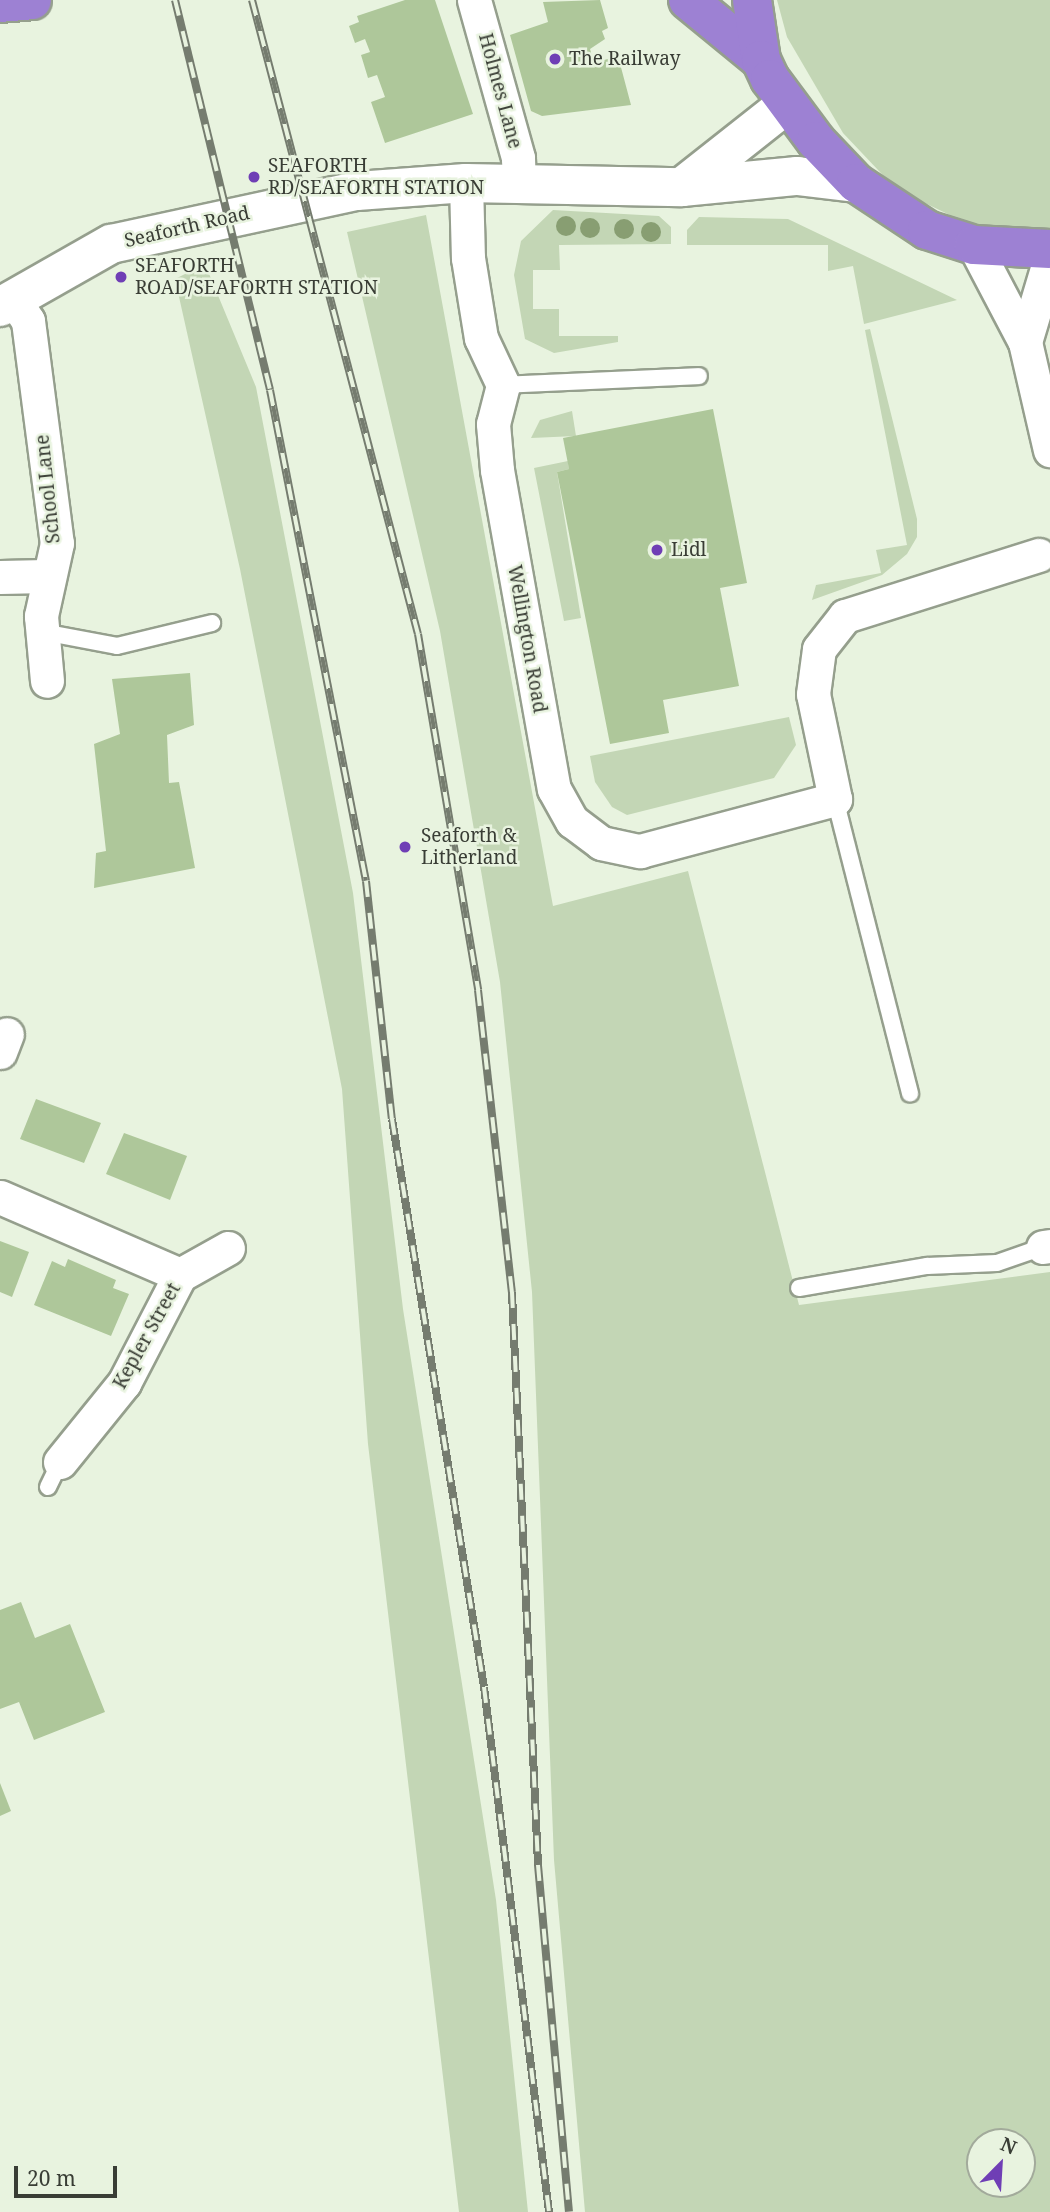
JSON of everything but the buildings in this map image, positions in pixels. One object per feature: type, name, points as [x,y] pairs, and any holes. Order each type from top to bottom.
[{"type":"highway","points":[[0,3],[32,0]]},
{"type":"highway","points":[[688,0],[761,60],[787,104],[856,183],[927,230],[974,245],[1050,249]]},
{"type":"highway","points":[[752,0],[761,60]]},
{"type":"street","name":"Holmes Lane","points":[[474,0],[518,158],[519,184]]},
{"type":"street","points":[[682,187],[787,104]]},
{"type":"street","name":"Seaforth Road","points":[[7,304],[111,244],[357,191],[466,183],[682,187],[797,176],[856,183]]},
{"type":"street","points":[[466,183],[467,258],[481,338],[503,385]]},
{"type":"street","points":[[974,245],[1025,342],[1050,450]]},
{"type":"street","points":[[1025,342],[1050,258]]},
{"type":"street","name":"School Lane","points":[[7,304],[28,321],[57,543],[46,576],[43,632],[47,681]]},
{"type":"street","name":"Wellington Road","points":[[503,385],[493,424],[497,470],[554,789],[572,821],[601,843],[640,851],[835,799]]},
{"type":"street","points":[[835,799],[813,694],[818,649],[845,616],[1040,555]]},
{"type":"street","points":[[0,577],[46,576]]},
{"type":"street","name":"Kepler Street","points":[[0,1197],[180,1275]]},
{"type":"street","name":"Kepler Street","points":[[54,1475],[124,1383],[180,1275],[228,1248]]},
{"type":"lane","points":[[503,385],[699,376]]},
{"type":"lane","points":[[43,632],[117,646],[212,623]]},
{"type":"lane","points":[[835,799],[910,1094]]},
{"type":"lane","points":[[799,1288],[927,1266],[997,1263],[1047,1246]]},
{"type":"green space","points":[[777,0],[1050,0],[1050,228],[995,228],[958,219],[896,189],[843,133],[787,37]]},
{"type":"green space","points":[[553,210],[659,216],[671,227],[671,244],[559,245],[560,270],[533,270],[533,309],[559,309],[559,336],[618,336],[618,342],[554,353],[525,339],[514,275],[521,241]]},
{"type":"green space","points":[[426,215],[553,906],[688,871],[799,1305],[1050,1272],[1050,2212],[585,2212],[554,1860],[532,1292],[500,982],[440,631],[347,232]]},
{"type":"green space","points":[[699,217],[788,219],[957,300],[864,324],[853,266],[828,271],[828,245],[687,245],[687,230]]},
{"type":"green space","points":[[205,264],[256,387],[353,893],[403,1309],[496,1900],[528,2212],[459,2212],[368,1444],[342,1089],[240,569],[175,279]]},
{"type":"green space","points":[[870,329],[917,519],[917,537],[907,554],[882,575],[812,600],[816,585],[881,573],[876,550],[907,545],[865,330]]},
{"type":"green space","points":[[572,411],[576,436],[531,438],[540,420]]},
{"type":"green space","points":[[568,461],[569,469],[557,472],[581,618],[564,621],[534,468]]},
{"type":"green space","points":[[789,717],[796,745],[774,778],[627,815],[612,807],[595,782],[590,756]]},
{"type":"railway","points":[[175,0],[270,390],[366,881],[392,1119],[484,1687],[549,2212]]},
{"type":"railway","points":[[252,0],[418,634],[478,990],[512,1292],[538,1865],[569,2212]]},
{"type":"place","name":"The Railway","points":[[555,59]]},
{"type":"place","name":"SEAFORTH RD/SEAFORTH STATION","points":[[254,177]]},
{"type":"place","name":"SEAFORTH ROAD/SEAFORTH STATION","points":[[121,277]]},
{"type":"place","name":"Lidl","points":[[657,550]]},
{"type":"place","name":"Seaforth & Litherland","points":[[405,847]]}]
